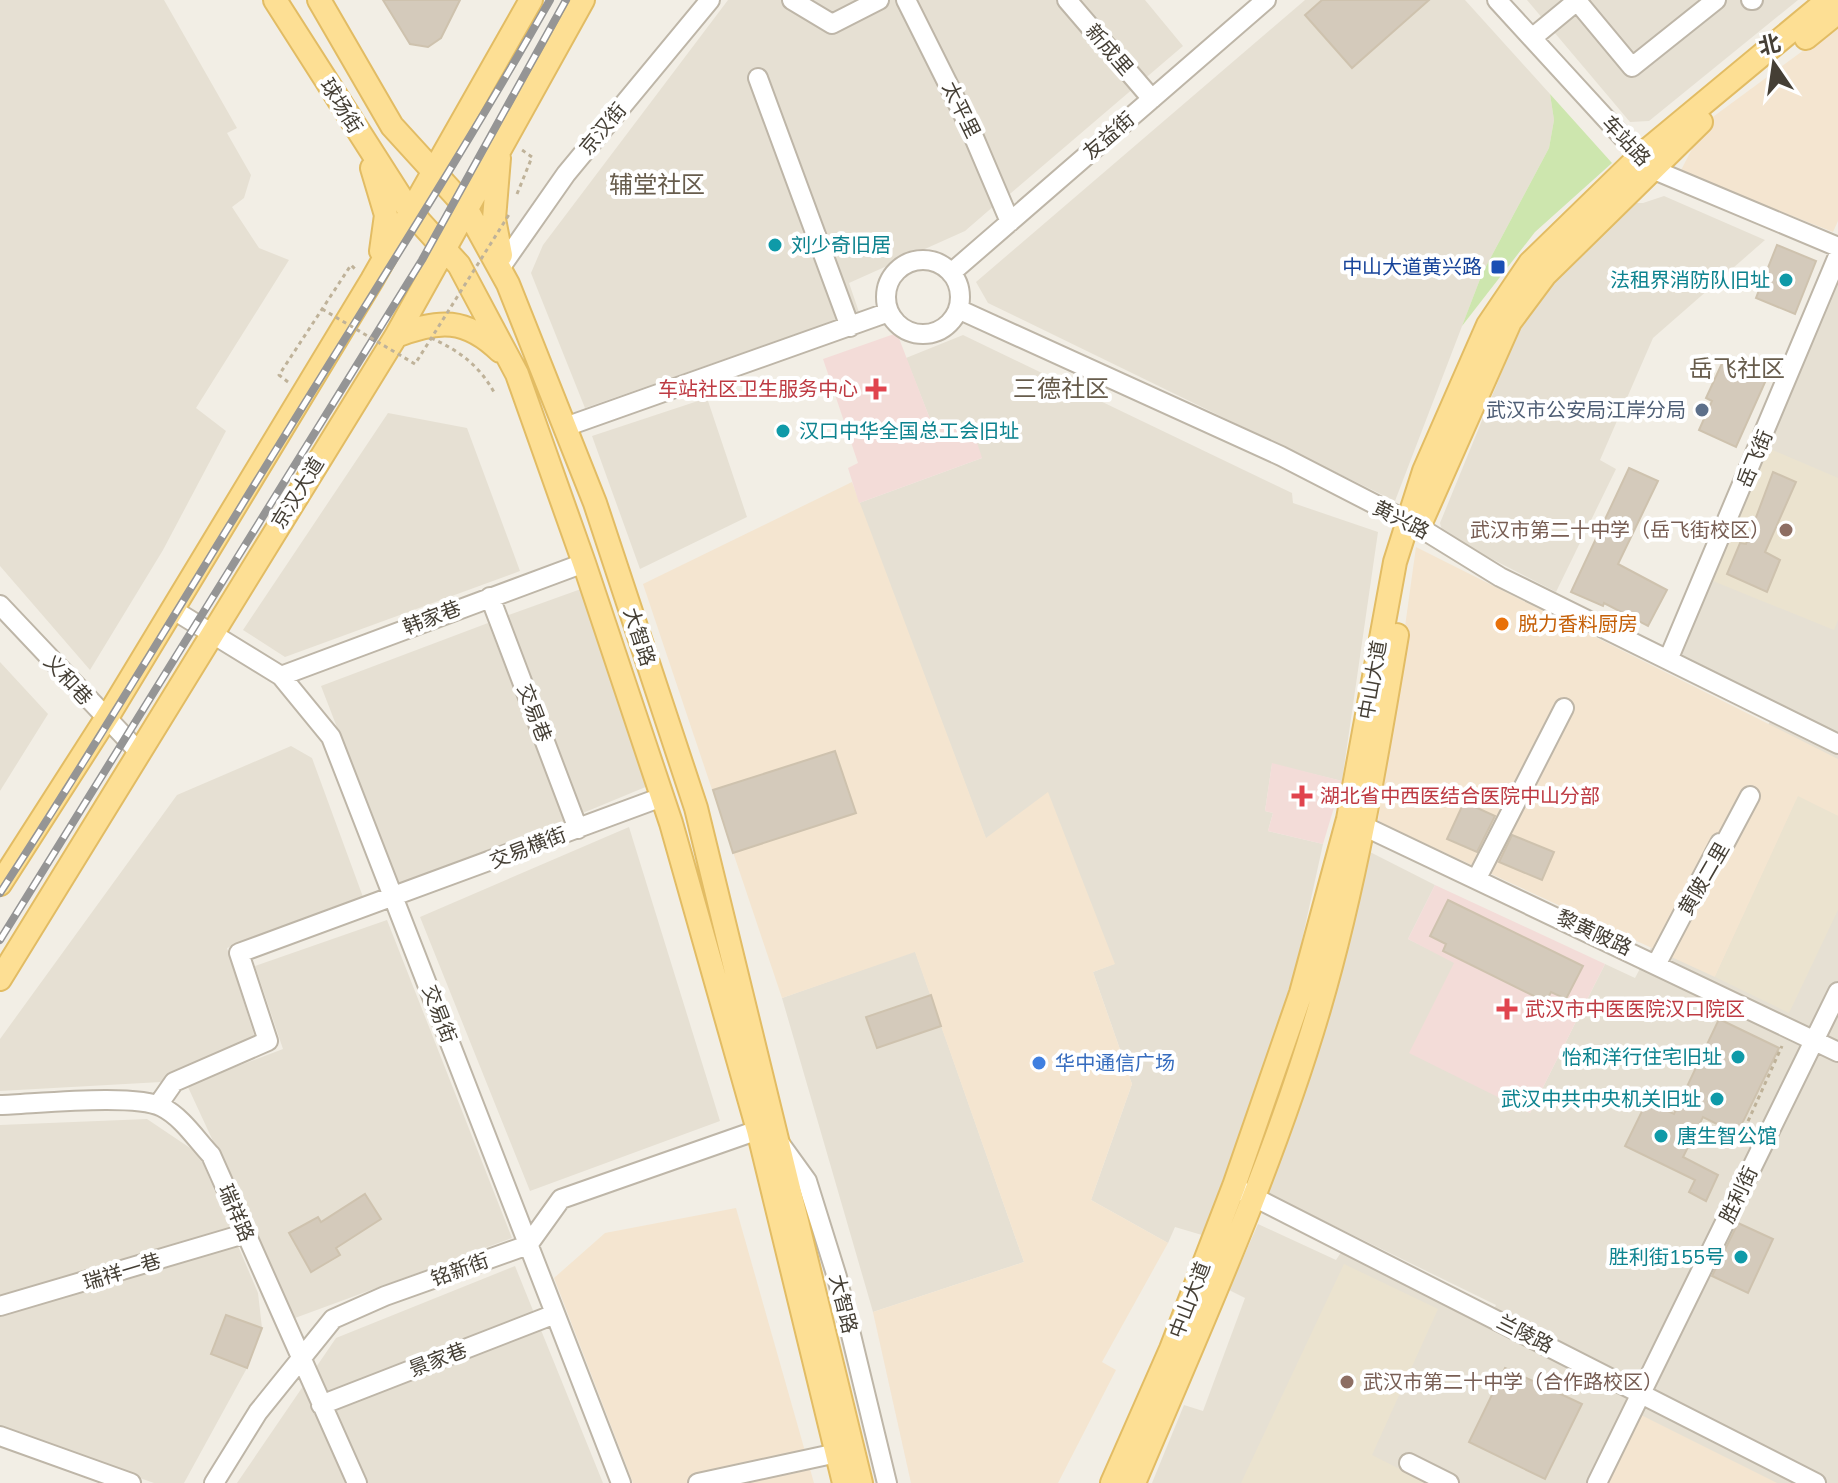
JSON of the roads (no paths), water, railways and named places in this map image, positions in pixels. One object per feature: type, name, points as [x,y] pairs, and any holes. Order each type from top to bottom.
[{"type":"main road","name":"球场街","points":[[275,0],[351,124],[409,210]]},
{"type":"main road","name":"球场街","points":[[319,0],[392,126],[434,167]]},
{"type":"main road","points":[[0,884],[105,720],[374,276],[531,0]]},
{"type":"main road","name":"京汉大道","points":[[0,979],[396,336],[465,206],[583,0]]},
{"type":"main road","name":"中山大道","points":[[1134,1483],[1243,1192],[1301,993],[1356,822],[1395,562],[1413,525],[1424,471],[1488,325],[1530,263],[1828,0]]},
{"type":"main road","name":"中山大道","points":[[1646,163],[1838,12]]},
{"type":"main road","points":[[351,124],[373,169],[386,215],[374,276]]},
{"type":"main road","points":[[503,138],[495,174],[494,219],[503,264]]},
{"type":"main road","name":"大智路","points":[[434,167],[465,206],[508,284],[595,503],[696,808],[832,1454],[844,1483]]},
{"type":"main road","name":"大智路","points":[[409,210],[445,247],[485,310],[517,374],[662,797],[764,1138],[861,1483]]},
{"type":"main road","points":[[396,336],[437,324],[467,326],[491,342],[517,374]]},
{"type":"main road","name":"中山大道","points":[[1112,1483],[1243,1192]]},
{"type":"street","name":"京汉街","points":[[503,264],[566,174],[710,0]]},
{"type":"street","points":[[792,0],[832,24],[879,0]]},
{"type":"street","name":"太平里","points":[[906,0],[970,128],[1010,222]]},
{"type":"street","name":"新成里","points":[[1067,0],[1152,99]]},
{"type":"street","name":"友益街","points":[[951,273],[1266,0]]},
{"type":"street","name":"车站路","points":[[1497,0],[1646,163],[1838,247]]},
{"type":"street","points":[[1532,38],[1578,0],[1632,67],[1716,0]]},
{"type":"street","points":[[758,78],[850,327]]},
{"type":"street","name":"岳飞街","points":[[1668,660],[1838,256]]},
{"type":"street","points":[[929,260],[951,273],[958,284],[958,309],[944,327],[919,333],[896,322],[889,312],[886,295],[889,283],[906,264],[929,260]]},
{"type":"street","name":"黄兴路","points":[[958,309],[1281,456],[1413,525],[1500,577],[1838,744]]},
{"type":"street","points":[[565,427],[889,312]]},
{"type":"street","name":"韩家巷","points":[[281,676],[584,563]]},
{"type":"street","name":"交易巷","points":[[490,597],[578,829]]},
{"type":"street","name":"义和巷","points":[[0,605],[105,720],[139,752]]},
{"type":"street","name":"交易街","points":[[172,609],[281,676],[331,737],[621,1483]]},
{"type":"street","points":[[1477,878],[1564,708]]},
{"type":"street","name":"黄陂二里","points":[[1657,963],[1720,843],[1725,843],[1750,796]]},
{"type":"street","name":"交易横街","points":[[158,1105],[174,1082],[268,1041],[239,953],[662,797]]},
{"type":"street","name":"黎黄陂路","points":[[1356,822],[1838,1052]]},
{"type":"street","name":"胜利街","points":[[1597,1483],[1838,992]]},
{"type":"street","points":[[0,1105],[129,1101],[158,1105]]},
{"type":"street","name":"瑞祥路","points":[[158,1105],[172,1113],[211,1155],[357,1483]]},
{"type":"street","points":[[528,1245],[561,1199],[764,1138]]},
{"type":"street","name":"大智路","points":[[764,1138],[807,1181],[837,1277],[887,1483]]},
{"type":"street","name":"兰陵路","points":[[1243,1192],[1816,1483]]},
{"type":"street","name":"瑞祥一巷","points":[[0,1306],[244,1234]]},
{"type":"street","name":"铭新街","points":[[214,1483],[258,1412],[333,1319],[385,1296],[528,1245]]},
{"type":"street","name":"景家巷","points":[[321,1405],[555,1314]]},
{"type":"street","points":[[0,1436],[131,1483]]},
{"type":"street","points":[[698,1483],[832,1454]]},
{"type":"street","name":"大智路","points":[[832,1454],[833,1483]]},
{"type":"street","points":[[1409,1463],[1449,1483]]},
{"type":"railway","points":[[0,893],[416,224],[550,0]]},
{"type":"railway","points":[[0,940],[422,260],[566,0]]},
{"type":"place","name":"刘少奇旧居","points":[[775,245]]},
{"type":"place","name":"中山大道黄兴路","points":[[1498,267]]},
{"type":"place","name":"法租界消防队旧址","points":[[1786,280]]},
{"type":"place","name":"车站社区卫生服务中心","points":[[876,389]]},
{"type":"place","name":"武汉市公安局江岸分局","points":[[1702,410]]},
{"type":"place","name":"汉口中华全国总工会旧址","points":[[783,431]]},
{"type":"place","name":"武汉市第二十中学（岳飞街校区）","points":[[1786,530]]},
{"type":"place","name":"脱力香料厨房","points":[[1502,624]]},
{"type":"place","name":"湖北省中西医结合医院中山分部","points":[[1302,796]]},
{"type":"place","name":"武汉市中医医院汉口院区","points":[[1507,1009]]},
{"type":"place","name":"怡和洋行住宅旧址","points":[[1738,1057]]},
{"type":"place","name":"华中通信广场","points":[[1039,1063]]},
{"type":"place","name":"武汉中共中央机关旧址","points":[[1717,1099]]},
{"type":"place","name":"唐生智公馆","points":[[1661,1136]]},
{"type":"place","name":"胜利街155号","points":[[1741,1257]]},
{"type":"place","name":"武汉市第二十中学（合作路校区）","points":[[1347,1382]]},
{"type":"district","name":"辅堂社区","points":[[657,185]]},
{"type":"district","name":"岳飞社区","points":[[1737,369]]},
{"type":"district","name":"三德社区","points":[[1061,389]]}]
